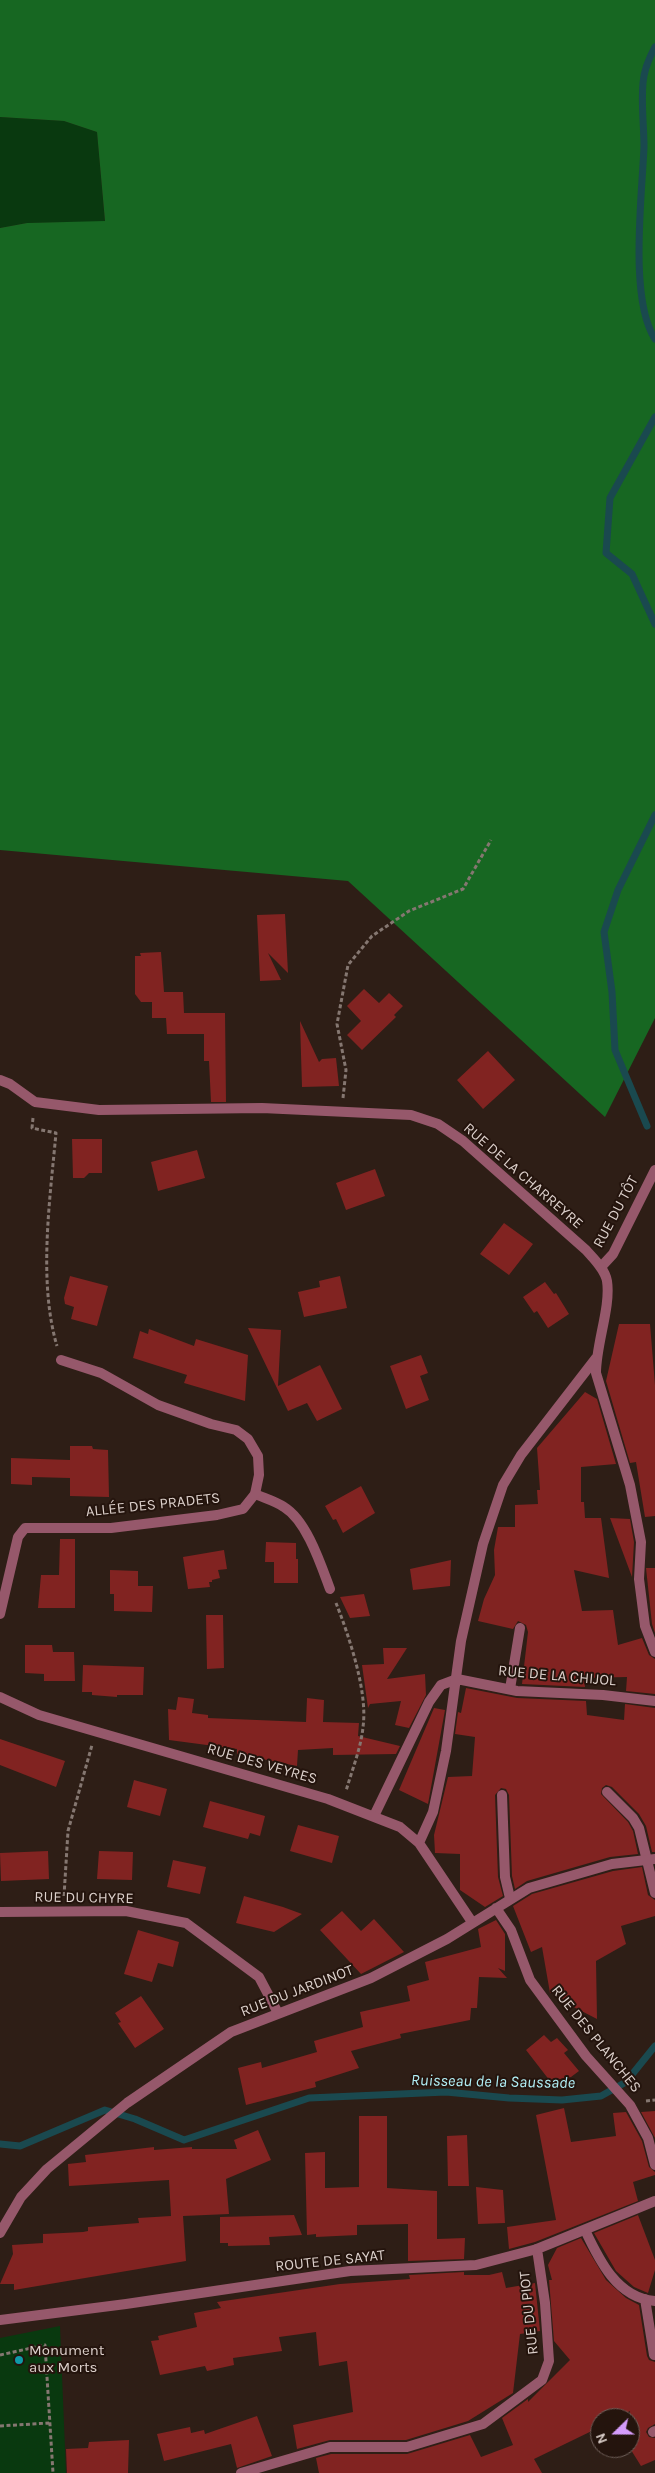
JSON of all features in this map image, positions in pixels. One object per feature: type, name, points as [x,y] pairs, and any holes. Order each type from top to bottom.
[{"type":"street","name":"RUE DE LA CHARREYRE","points":[[0,1080],[10,1084],[35,1102],[99,1110],[262,1108],[411,1115],[438,1124],[463,1141],[586,1250],[601,1267],[607,1280],[607,1296],[596,1358],[596,1373],[630,1485],[641,1542],[639,1579],[645,1626],[655,1652]]},
{"type":"street","name":"RUE DU TÔT","points":[[601,1267],[613,1254],[655,1170]]},
{"type":"street","points":[[419,1843],[433,1812],[446,1752],[461,1641],[484,1544],[503,1485],[521,1455],[596,1358]]},
{"type":"street","points":[[61,1360],[101,1373],[158,1405],[211,1424],[236,1430],[248,1439],[258,1456],[259,1475],[255,1494],[284,1507],[297,1518],[319,1560],[330,1589]]},
{"type":"street","name":"ALLÉE DES PRADETS","points":[[0,1614],[18,1537],[25,1528],[112,1528],[217,1515],[243,1509],[255,1494]]},
{"type":"street","points":[[510,1689],[520,1628]]},
{"type":"street","points":[[374,1816],[429,1702],[441,1685],[457,1679]]},
{"type":"street","name":"RUE DE LA CHIJOL","points":[[457,1679],[510,1689],[655,1701]]},
{"type":"street","name":"RUE DES VEYRES","points":[[0,1697],[39,1715],[343,1805],[400,1827],[419,1843],[472,1922]]},
{"type":"street","points":[[607,1792],[633,1818],[639,1828],[651,1859],[655,1893]]},
{"type":"street","points":[[502,1795],[505,1877],[510,1898]]},
{"type":"street","name":"RUE DU JARDINOT","points":[[0,2233],[21,2197],[47,2169],[127,2103],[231,2032],[372,1978],[447,1939],[510,1898],[529,1888],[564,1876],[612,1864],[651,1859]]},
{"type":"street","name":"RUE DES PLANCHES","points":[[496,1908],[512,1930],[530,1980],[581,2049],[630,2105],[648,2138],[655,2165]]},
{"type":"street","name":"RUE DU CHYRE","points":[[0,1912],[126,1911],[186,1923],[259,1977],[278,2013]]},
{"type":"street","name":"ROUTE DE SAYAT","points":[[0,2320],[126,2304],[350,2271],[476,2265],[537,2249],[655,2201]]},
{"type":"street","points":[[585,2230],[602,2266],[636,2297],[650,2300],[654,2355]]},
{"type":"street","name":"RUE DU PIOT","points":[[241,2473],[330,2448],[407,2447],[483,2424],[542,2380],[549,2361],[545,2302],[537,2249]]},
{"type":"path","points":[[342,1111],[346,1070],[336,1024],[348,965],[372,936],[409,912],[463,889],[491,840]]},
{"type":"path","points":[[35,1102],[32,1128],[56,1133],[47,1236],[50,1316],[61,1360]]},
{"type":"path","points":[[330,1589],[348,1635],[365,1709],[363,1729],[343,1805]]},
{"type":"path","points":[[64,1911],[68,1831],[96,1732]]},
{"type":"path","points":[[0,2355],[45,2345],[53,2473]]},
{"type":"path","points":[[0,2426],[50,2424]]},
{"type":"green space","points":[[0,0],[655,0],[655,1018],[605,1117],[348,881],[0,850],[0,228],[27,223],[105,221],[97,132],[64,121],[0,117]]},
{"type":"green space","points":[[0,117],[64,121],[97,132],[105,222],[27,223],[0,228]]},
{"type":"green space","points":[[60,2326],[66,2473],[0,2473],[0,2338]]},
{"type":"building","points":[[285,914],[288,973],[268,953],[281,980],[260,981],[257,915]]},
{"type":"building","points":[[161,952],[164,992],[183,992],[184,1013],[225,1013],[226,1102],[211,1102],[209,1061],[204,1061],[204,1034],[167,1034],[166,1018],[152,1018],[152,1002],[141,1002],[135,994],[135,956],[141,956],[140,953]]},
{"type":"building","points":[[364,989],[379,1003],[389,993],[403,1006],[394,1015],[396,1017],[362,1050],[347,1035],[361,1021],[347,1006]]},
{"type":"building","points":[[300,1021],[319,1062],[322,1059],[336,1058],[339,1086],[302,1087]]},
{"type":"building","points":[[488,1051],[515,1080],[483,1109],[457,1080]]},
{"type":"building","points":[[72,1139],[102,1139],[102,1173],[89,1173],[84,1178],[73,1178]]},
{"type":"building","points":[[197,1150],[205,1178],[158,1191],[151,1162]]},
{"type":"building","points":[[375,1169],[385,1196],[346,1210],[336,1183]]},
{"type":"building","points":[[504,1223],[533,1244],[509,1275],[480,1254]]},
{"type":"building","points":[[70,1276],[108,1286],[97,1326],[71,1319],[74,1307],[65,1304],[64,1298]]},
{"type":"building","points":[[340,1276],[347,1308],[304,1317],[298,1292],[320,1287],[319,1281]]},
{"type":"building","points":[[545,1282],[554,1294],[556,1293],[569,1314],[548,1328],[537,1311],[534,1313],[523,1297]]},
{"type":"building","points":[[619,1324],[650,1324],[655,1385],[655,1516],[645,1517],[636,1462],[630,1463],[606,1381]]},
{"type":"building","points":[[248,1328],[281,1330],[278,1386],[320,1365],[342,1409],[317,1421],[307,1403],[288,1411]]},
{"type":"building","points":[[149,1329],[194,1346],[196,1339],[248,1355],[245,1401],[184,1383],[187,1375],[133,1358],[140,1331],[148,1334]]},
{"type":"building","points":[[421,1355],[428,1373],[420,1376],[429,1400],[406,1409],[390,1366]]},
{"type":"building","points":[[585,1392],[597,1399],[616,1464],[581,1467],[581,1502],[584,1502],[585,1518],[601,1518],[609,1578],[574,1570],[582,1611],[613,1610],[618,1645],[642,1638],[649,1655],[655,1659],[655,1694],[626,1691],[627,1677],[584,1678],[585,1687],[522,1684],[528,1632],[526,1625],[518,1621],[513,1629],[478,1621],[484,1599],[495,1575],[494,1550],[498,1527],[515,1527],[515,1505],[538,1504],[537,1490],[540,1490],[537,1448]]},
{"type":"building","points":[[70,1446],[92,1446],[93,1449],[108,1450],[109,1497],[70,1496],[70,1478],[32,1477],[32,1485],[11,1484],[11,1458],[70,1460]]},
{"type":"building","points":[[361,1486],[375,1513],[343,1533],[336,1519],[333,1520],[325,1506]]},
{"type":"building","points":[[610,1518],[630,1519],[634,1542],[632,1577]]},
{"type":"building","points":[[60,1539],[75,1539],[75,1608],[38,1608],[41,1575],[59,1575]]},
{"type":"building","points":[[266,1542],[296,1543],[298,1583],[274,1583],[274,1562],[265,1562]]},
{"type":"building","points":[[224,1550],[227,1569],[218,1570],[220,1578],[209,1582],[210,1587],[188,1589],[183,1557]]},
{"type":"building","points":[[451,1560],[450,1586],[413,1590],[410,1569]]},
{"type":"building","points":[[646,1568],[655,1568],[655,1633],[652,1624]]},
{"type":"building","points":[[110,1570],[138,1571],[138,1586],[153,1586],[152,1612],[114,1611],[114,1594],[110,1594]]},
{"type":"building","points":[[364,1594],[370,1616],[350,1618],[340,1597]]},
{"type":"building","points":[[206,1615],[223,1615],[224,1668],[207,1669]]},
{"type":"building","points":[[25,1645],[52,1645],[53,1652],[74,1652],[75,1681],[44,1681],[44,1674],[25,1673]]},
{"type":"building","points":[[383,1648],[407,1648],[387,1679],[425,1674],[426,1695],[409,1728],[395,1725],[401,1701],[370,1704],[368,1708],[362,1665],[384,1664]]},
{"type":"building","points":[[83,1665],[144,1667],[143,1695],[117,1695],[117,1697],[92,1695],[92,1692],[82,1692]]},
{"type":"building","points":[[466,1688],[517,1698],[586,1701],[587,1715],[624,1720],[625,1704],[655,1708],[655,1852],[652,1852],[646,1826],[639,1814],[612,1787],[606,1785],[602,1788],[601,1794],[628,1822],[633,1831],[638,1854],[610,1857],[527,1881],[515,1889],[512,1876],[509,1795],[506,1789],[501,1788],[495,1795],[498,1877],[503,1896],[485,1907],[460,1890],[460,1854],[435,1853],[434,1835],[448,1777],[472,1776],[475,1737],[455,1734],[458,1712],[461,1713]]},
{"type":"building","points":[[178,1697],[194,1699],[192,1713],[208,1715],[208,1718],[306,1722],[307,1698],[324,1700],[323,1722],[359,1723],[358,1736],[400,1746],[396,1754],[333,1755],[333,1748],[298,1750],[297,1766],[237,1754],[237,1749],[169,1740],[168,1709],[176,1710]]},
{"type":"building","points":[[434,1708],[445,1710],[428,1804],[399,1790]]},
{"type":"building","points":[[0,1739],[65,1761],[56,1787],[0,1765]]},
{"type":"building","points":[[134,1780],[167,1789],[160,1816],[127,1807]]},
{"type":"building","points":[[210,1801],[265,1816],[260,1836],[250,1833],[248,1839],[203,1827]]},
{"type":"building","points":[[298,1825],[339,1836],[332,1863],[290,1851]]},
{"type":"building","points":[[48,1851],[49,1879],[1,1881],[0,1853]]},
{"type":"building","points":[[99,1851],[133,1852],[132,1880],[97,1879]]},
{"type":"building","points":[[173,1860],[206,1867],[200,1894],[167,1887]]},
{"type":"building","points":[[642,1867],[648,1895],[655,1900],[655,1916],[621,1926],[626,1944],[596,1961],[597,2019],[564,2002],[560,1993],[550,1993],[542,1947],[531,1952],[513,1906],[532,1894],[613,1871]]},
{"type":"building","points":[[244,1896],[302,1914],[274,1932],[236,1923]]},
{"type":"building","points":[[342,1911],[361,1931],[374,1919],[404,1952],[361,1974],[320,1930]]},
{"type":"building","points":[[496,1920],[505,1934],[505,1971],[498,1968],[507,1978],[479,1977],[477,2008],[471,2008],[470,2020],[400,2034],[401,2038],[351,2051],[359,2068],[315,2082],[316,2087],[246,2105],[238,2068],[261,2062],[262,2068],[317,2052],[314,2041],[363,2027],[360,2012],[410,2001],[407,1986],[429,1980],[425,1962],[481,1947],[478,1929]]},
{"type":"building","points":[[138,1930],[179,1942],[173,1967],[158,1963],[152,1982],[124,1974]]},
{"type":"building","points":[[141,1996],[164,2029],[135,2048],[118,2023],[121,2022],[115,2013]]},
{"type":"building","points":[[544,2035],[551,2042],[557,2038],[568,2050],[564,2053],[579,2071],[571,2077],[550,2081],[526,2050]]},
{"type":"building","points":[[564,2108],[571,2142],[616,2136],[613,2113],[626,2112],[642,2141],[649,2167],[655,2172],[655,2175],[633,2182],[638,2201],[535,2242],[509,2249],[507,2227],[556,2220],[536,2115]]},
{"type":"building","points":[[655,2111],[655,2138],[641,2112]]},
{"type":"building","points":[[359,2116],[387,2116],[387,2188],[437,2191],[437,2239],[465,2238],[464,2259],[408,2261],[408,2224],[357,2225],[357,2235],[316,2237],[316,2234],[307,2235],[305,2153],[325,2152],[325,2188],[359,2187]]},
{"type":"building","points":[[258,2130],[271,2160],[226,2179],[229,2214],[183,2216],[186,2261],[14,2290],[14,2284],[0,2284],[13,2254],[12,2245],[43,2243],[43,2234],[83,2232],[88,2231],[88,2227],[139,2223],[138,2218],[171,2216],[169,2180],[69,2186],[68,2164],[86,2162],[85,2155],[154,2147],[154,2150],[192,2147],[192,2149],[237,2149],[234,2140]]},
{"type":"building","points":[[467,2135],[469,2186],[448,2186],[447,2136]]},
{"type":"building","points":[[476,2187],[503,2190],[505,2223],[478,2224]]},
{"type":"building","points":[[294,2215],[302,2235],[269,2237],[270,2245],[228,2246],[228,2243],[220,2243],[220,2217]]},
{"type":"building","points":[[638,2215],[655,2260],[655,2270],[648,2293],[634,2287],[616,2271],[594,2233]]},
{"type":"building","points":[[581,2238],[606,2280],[626,2298],[639,2305],[647,2356],[649,2360],[655,2362],[655,2424],[648,2428],[646,2432],[649,2437],[655,2438],[655,2460],[641,2466],[636,2458],[640,2458],[640,2408],[590,2408],[590,2432],[534,2459],[542,2473],[319,2473],[316,2458],[331,2454],[407,2454],[470,2435],[481,2457],[513,2445],[502,2418],[528,2399],[528,2402],[570,2360],[554,2341],[549,2280],[552,2280],[548,2265],[557,2248]]},
{"type":"building","points":[[464,2272],[464,2275],[489,2275],[502,2272],[506,2288],[535,2283],[540,2331],[520,2334],[513,2393],[468,2421],[406,2440],[330,2440],[297,2449],[293,2425],[353,2412],[347,2361],[319,2366],[316,2332],[279,2337],[282,2351],[233,2358],[234,2365],[207,2371],[205,2366],[160,2375],[151,2341],[159,2340],[158,2336],[197,2327],[194,2313],[221,2308],[217,2302],[340,2284],[410,2279],[409,2275]]},
{"type":"building","points":[[257,2416],[272,2456],[237,2468],[231,2444],[164,2461],[157,2434],[190,2427],[191,2433],[204,2430],[205,2434]]},
{"type":"building","points":[[129,2440],[128,2473],[67,2473],[66,2449],[88,2448],[89,2442]]},
{"type":"waterway","points":[[655,47],[647,64],[643,83],[644,147],[639,246],[642,299],[647,321],[655,339]]},
{"type":"waterway","points":[[655,417],[610,498],[606,553],[632,574],[655,624]]},
{"type":"waterway","points":[[647,1126],[615,1050],[612,992],[604,932],[618,890],[655,815]]},
{"type":"waterway","name":"Ruisseau de la Saussade","points":[[0,2144],[20,2146],[105,2110],[135,2119],[184,2140],[309,2098],[446,2092],[509,2098],[562,2100],[601,2096],[626,2082],[655,2046]]},
{"type":"place","name":"Monument aux Morts","points":[[19,2360]]}]
